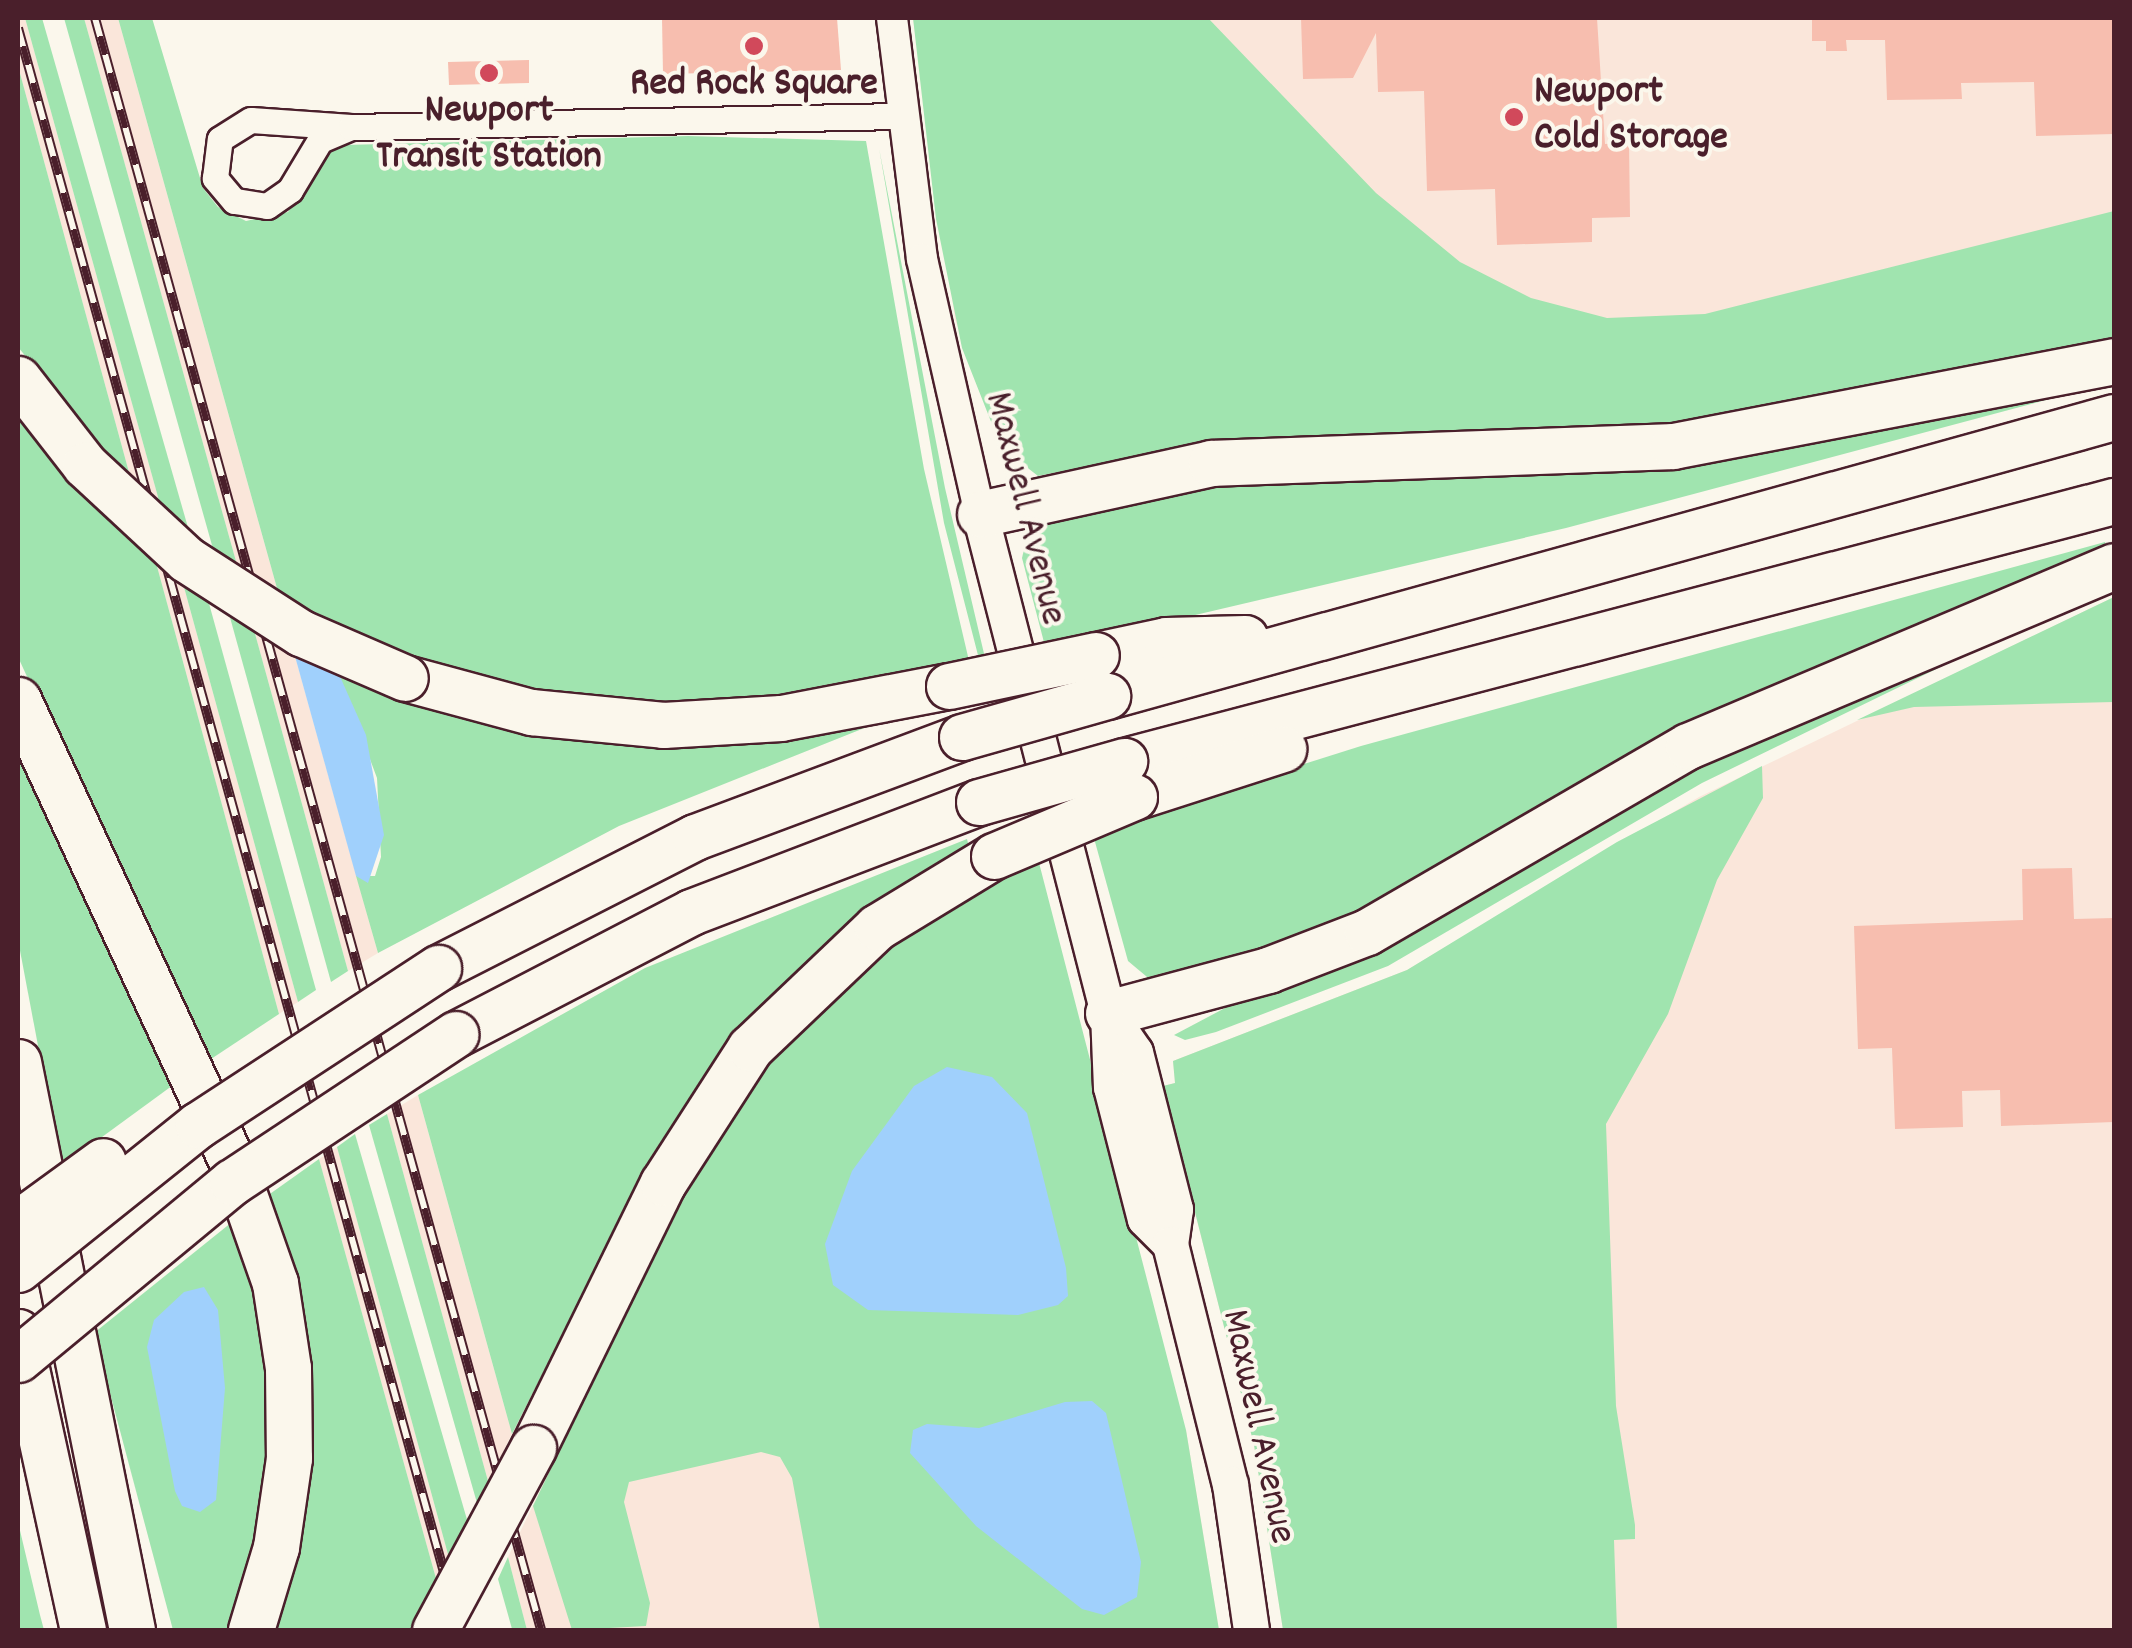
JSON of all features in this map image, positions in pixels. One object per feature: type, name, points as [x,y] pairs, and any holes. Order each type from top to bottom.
[{"type":"highway","points":[[980,514],[1211,462],[1673,446],[2114,361]]},
{"type":"highway","points":[[18,380],[85,465],[186,559],[301,633],[405,678],[531,712],[663,725],[781,718],[949,686],[1102,675],[1302,637],[2114,417]]},
{"type":"highway","points":[[18,1360],[219,1192],[456,1034],[692,912],[979,802],[1129,779],[1785,589],[2114,501]]},
{"type":"highway","points":[[1108,1014],[1342,942],[1688,746],[2114,566]]},
{"type":"highway","points":[[18,1223],[237,1066],[695,837],[962,738],[1102,675]]},
{"type":"highway","points":[[18,700],[234,1166],[275,1284],[288,1368],[289,1458],[276,1548],[251,1630]]},
{"type":"highway","points":[[435,1630],[533,1448],[663,1182],[750,1048],[864,937],[1129,779]]},
{"type":"highway","points":[[18,1269],[210,1116],[438,968]]},
{"type":"highway","points":[[18,1062],[132,1630]]},
{"type":"highway","points":[[18,1332],[79,1630]]},
{"type":"highway","points":[[75,1356],[164,1630]]},
{"type":"highway","points":[[454,1630],[533,1448]]},
{"type":"highway","points":[[18,1458],[79,1630]]},
{"type":"main road","name":"Maxwell Avenue","points":[[980,514],[1108,1014],[1135,1052],[1175,1209],[1170,1244],[1230,1484],[1251,1630]]},
{"type":"street","name":"Maxwell Avenue","points":[[892,18],[901,116],[928,291],[980,514]]},
{"type":"street","points":[[351,128],[320,140],[290,190],[267,206],[234,201],[215,178],[214,150],[241,122],[351,128],[901,116]]},
{"type":"shaded area","points":[[18,18],[25,18],[163,515],[133,487],[18,66]]},
{"type":"shaded area","points":[[84,18],[118,18],[280,599],[239,572]]},
{"type":"shaded area","points":[[913,18],[2114,18],[2114,346],[1001,447],[955,319]]},
{"type":"shaded area","points":[[152,548],[179,569],[298,1002],[279,1014]]},
{"type":"shaded area","points":[[2114,597],[2114,1630],[1283,1630],[1254,1445],[1163,1086],[1175,1083],[1173,1061],[1407,970],[1699,797]]},
{"type":"shaded area","points":[[251,619],[291,642],[378,953],[348,971]]},
{"type":"shaded area","points":[[418,1095],[512,1434],[488,1481],[387,1114]]},
{"type":"shaded area","points":[[337,1147],[449,1558],[437,1582],[319,1159]]},
{"type":"shaded area","points":[[1186,1430],[1219,1630],[527,1630],[508,1557],[562,1445]]},
{"type":"green space","points":[[25,18],[42,18],[191,538],[163,515]]},
{"type":"green space","points":[[64,18],[84,18],[239,572],[215,556]]},
{"type":"green space","points":[[118,18],[152,18],[203,188],[218,207],[246,221],[288,212],[326,153],[344,145],[688,136],[866,141],[924,469],[970,665],[830,697],[602,709],[411,661],[280,599]]},
{"type":"green space","points":[[913,18],[1208,18],[1376,193],[1460,262],[1531,298],[1607,318],[1705,314],[2114,211],[2114,347],[1747,420],[1134,457],[1038,476],[1001,447],[962,348],[936,219]]},
{"type":"green space","points":[[18,66],[133,487],[18,347]]},
{"type":"green space","points":[[879,148],[945,488],[986,662],[980,663],[944,523]]},
{"type":"green space","points":[[2106,384],[1566,528],[1046,650],[1022,558],[1030,524],[1157,487]]},
{"type":"green space","points":[[18,402],[152,548],[279,1014],[205,1063],[18,657]]},
{"type":"green space","points":[[2105,542],[2109,555],[1317,936],[1153,982],[1128,961],[1092,831],[1361,746]]},
{"type":"green space","points":[[179,569],[205,589],[316,990],[298,1002]]},
{"type":"green space","points":[[2114,597],[2114,702],[1914,707],[1857,720]]},
{"type":"green space","points":[[2080,599],[1702,783],[1388,966],[1216,1032],[1185,1040],[1174,1035],[1671,772]]},
{"type":"green space","points":[[226,603],[251,619],[348,971],[331,982]]},
{"type":"green space","points":[[334,663],[462,711],[897,715],[619,826],[378,953],[356,876],[375,876],[381,857],[377,778]]},
{"type":"green space","points":[[18,733],[180,1080],[61,1167],[18,940]]},
{"type":"green space","points":[[1762,766],[1763,798],[1717,880],[1668,1014],[1606,1124],[1616,1406],[1635,1525],[1635,1539],[1614,1540],[1617,1630],[1283,1630],[1254,1445],[1163,1086],[1175,1083],[1173,1061],[1407,970],[1617,842]]},
{"type":"green space","points":[[967,839],[970,851],[828,943],[714,1063],[646,1169],[512,1434],[418,1095],[645,968]]},
{"type":"green space","points":[[1037,855],[1186,1430],[1219,1630],[820,1630],[792,1478],[780,1457],[761,1452],[629,1482],[624,1502],[650,1603],[646,1626],[572,1630],[533,1506],[695,1169],[755,1074],[886,945]]},
{"type":"green space","points":[[387,1114],[488,1481],[477,1503],[369,1125]]},
{"type":"green space","points":[[355,1134],[468,1523],[449,1558],[337,1147]]},
{"type":"green space","points":[[319,1159],[437,1582],[413,1630],[271,1630],[267,1196]]},
{"type":"green space","points":[[242,1214],[258,1266],[274,1482],[230,1630],[173,1630],[94,1333]]},
{"type":"green space","points":[[18,1522],[40,1615],[44,1630],[18,1630]]},
{"type":"green space","points":[[508,1557],[527,1630],[512,1629],[498,1579]]},
{"type":"water","points":[[291,642],[334,663],[366,735],[384,835],[368,883],[356,876]]},
{"type":"water","points":[[947,1067],[992,1077],[1027,1113],[1066,1268],[1068,1296],[1058,1305],[1018,1315],[868,1310],[833,1285],[825,1244],[852,1171],[914,1086]]},
{"type":"water","points":[[204,1287],[218,1310],[225,1388],[216,1500],[200,1512],[182,1506],[175,1491],[147,1347],[154,1320],[184,1292]]},
{"type":"water","points":[[1092,1401],[1106,1413],[1141,1562],[1137,1597],[1104,1615],[1082,1609],[976,1526],[910,1453],[913,1430],[927,1424],[979,1428],[1065,1402]]},
{"type":"building","name":"Red Rock Square","points":[[662,18],[837,18],[841,70],[663,74]]},
{"type":"building","name":"Newport Cold Storage","points":[[1301,18],[1597,18],[1605,144],[1629,142],[1630,217],[1592,218],[1592,242],[1497,245],[1495,189],[1427,191],[1424,91],[1378,92],[1376,33],[1353,78],[1303,79]]},
{"type":"building","points":[[1812,18],[2114,18],[2114,134],[2036,136],[2034,82],[1961,83],[1962,99],[1887,100],[1885,40],[1846,40],[1847,51],[1826,51],[1826,41],[1812,41]]},
{"type":"building","name":"Newport Transit Station","points":[[529,60],[529,83],[449,85],[448,62]]},
{"type":"building","points":[[2072,868],[2074,919],[2114,918],[2114,1122],[2001,1126],[2000,1090],[1962,1091],[1963,1127],[1895,1129],[1892,1048],[1858,1049],[1854,926],[2023,920],[2022,869]]},
{"type":"railway","points":[[95,18],[541,1630]]},
{"type":"railway","points":[[18,28],[460,1630]]},
{"type":"place","name":"Red Rock Square","points":[[754,46]]},
{"type":"place","name":"Newport Transit Station","points":[[489,73]]},
{"type":"place","name":"Newport Cold Storage","points":[[1514,117]]}]
